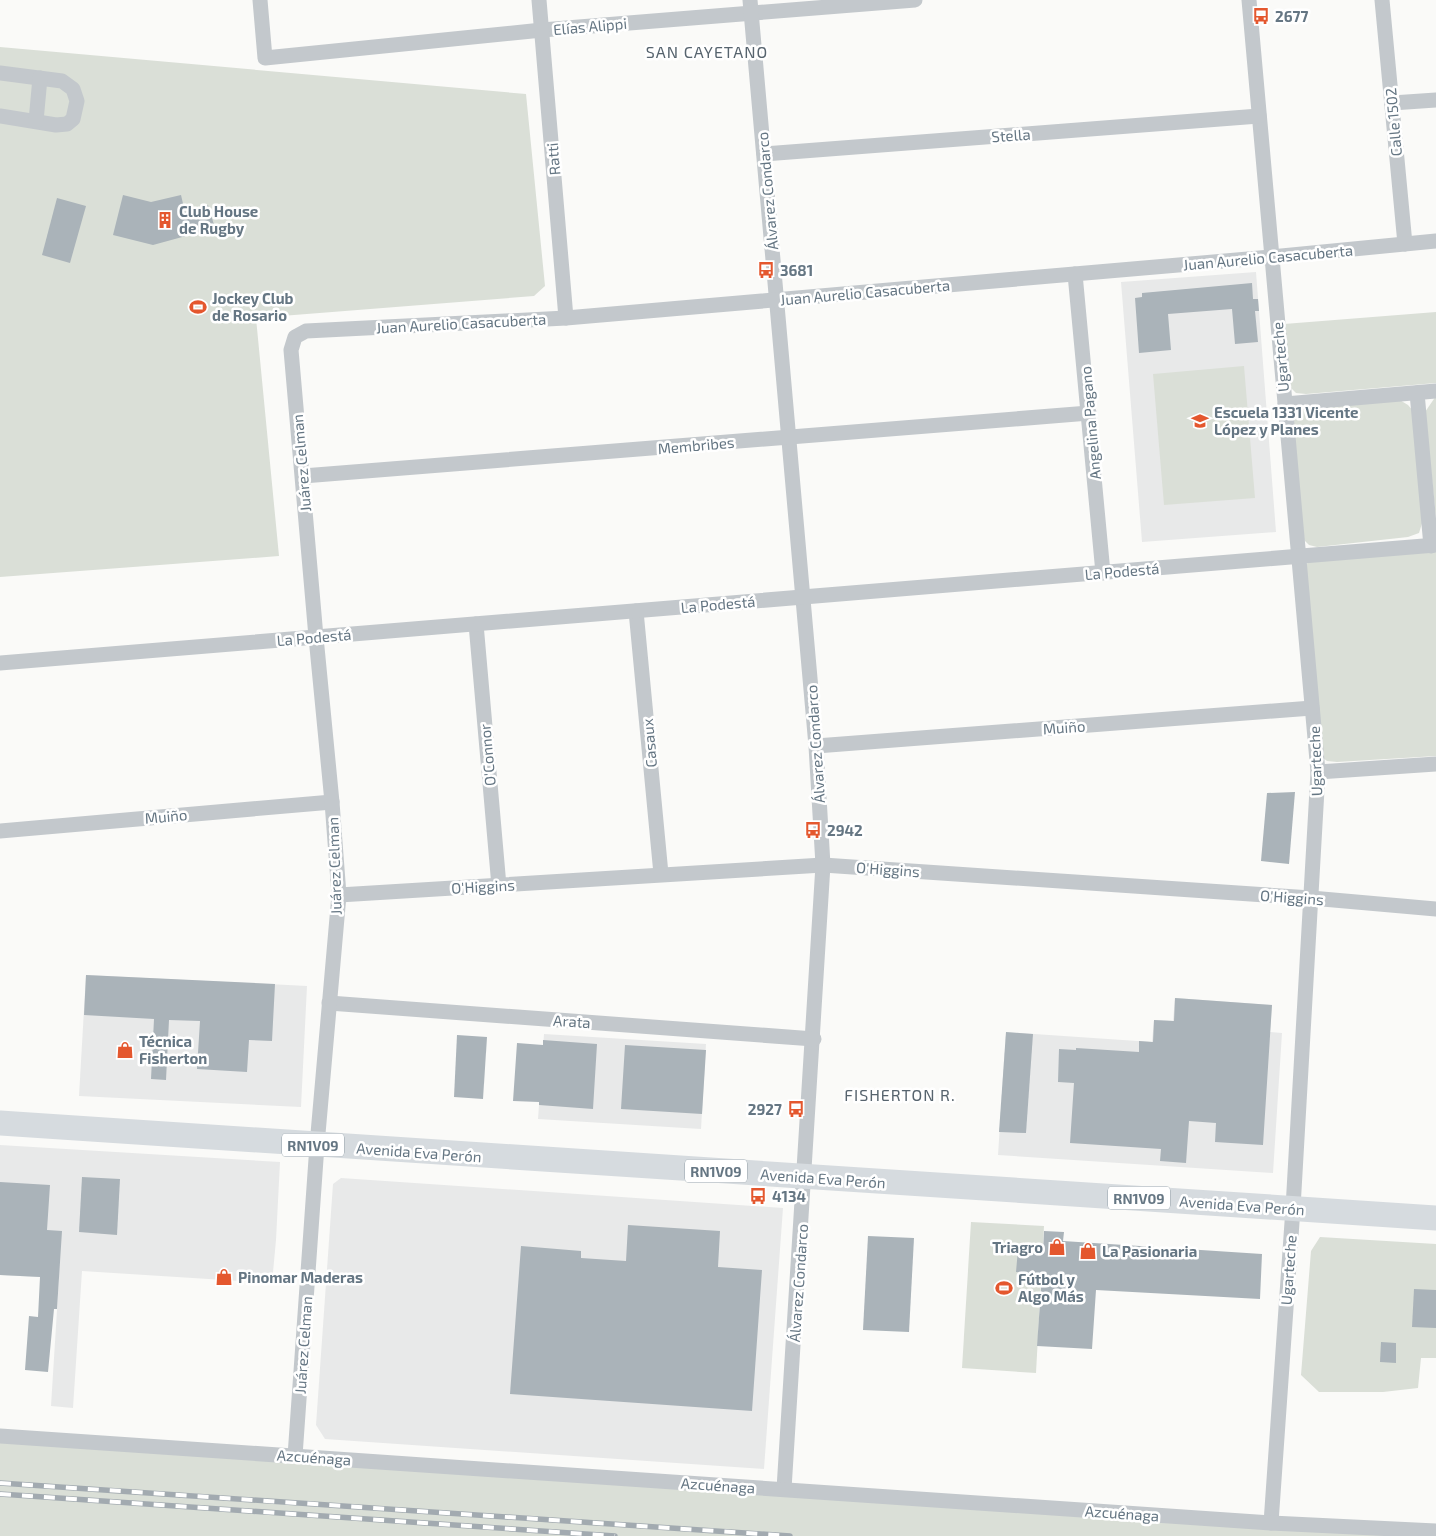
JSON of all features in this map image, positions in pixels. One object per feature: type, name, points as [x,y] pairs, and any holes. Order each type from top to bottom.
[{"type":"main road","name":"Avenida Eva Perón","points":[[0,1123],[1436,1218]]},
{"type":"street","name":"Elías Alippi","points":[[260,0],[264,58],[542,30],[751,6],[915,0]]},
{"type":"street","name":"Ratti","points":[[539,0],[566,318]]},
{"type":"street","name":"Ugarteche","points":[[1249,0],[1318,772],[1271,1523]]},
{"type":"street","name":"Calle 1502","points":[[1382,0],[1405,244]]},
{"type":"street","name":"Álvarez Condarco","points":[[751,6],[816,746],[824,865],[784,1489]]},
{"type":"street","points":[[0,73],[62,81],[73,89],[76,100],[73,120],[67,124],[56,125],[0,116]]},
{"type":"street","points":[[36,121],[40,78]]},
{"type":"street","points":[[1392,103],[1436,100]]},
{"type":"street","name":"Stella","points":[[764,154],[1259,116]]},
{"type":"street","name":"Juan Aurelio Casacuberta","points":[[294,337],[306,331],[566,318],[1436,241]]},
{"type":"street","name":"Angelina Pagano","points":[[1075,274],[1103,573]]},
{"type":"street","name":"Juárez Celman","points":[[294,337],[291,350],[339,895],[317,1145],[295,1456]]},
{"type":"street","points":[[1285,404],[1436,391]]},
{"type":"street","points":[[1417,393],[1434,545]]},
{"type":"street","name":"Membribes","points":[[303,476],[1089,413]]},
{"type":"street","name":"La Podestá","points":[[0,663],[1434,545]]},
{"type":"street","name":"Casaux","points":[[636,611],[661,874]]},
{"type":"street","name":"O'Connor","points":[[476,624],[499,886]]},
{"type":"street","name":"Muiño","points":[[816,746],[1312,708]]},
{"type":"street","points":[[1318,772],[1436,764]]},
{"type":"street","name":"Muiño","points":[[0,831],[332,802]]},
{"type":"street","name":"O'Higgins","points":[[339,895],[824,865],[1311,898],[1436,909]]},
{"type":"street","name":"Arata","points":[[330,1003],[814,1039]]},
{"type":"street","name":"Azcuénaga","points":[[0,1436],[1271,1523],[1436,1531]]},
{"type":"shaded area","name":"Jockey Club de Rosario","points":[[0,47],[526,94],[545,286],[534,296],[256,318],[279,556],[0,577]]},
{"type":"shaded area","name":"Escuela 1331 Vicente López y Planes","points":[[1256,272],[1276,532],[1142,542],[1121,282]]},
{"type":"shaded area","points":[[1436,312],[1436,383],[1306,394],[1296,393],[1291,388],[1284,324]]},
{"type":"shaded area","points":[[1244,366],[1255,498],[1164,505],[1153,374]]},
{"type":"shaded area","points":[[1436,396],[1436,519],[1425,412]]},
{"type":"shaded area","points":[[1398,399],[1408,405],[1414,412],[1423,520],[1419,533],[1408,537],[1317,547],[1309,545],[1303,539],[1292,418],[1296,411],[1302,407]]},
{"type":"shaded area","points":[[1436,549],[1436,756],[1327,761],[1322,757],[1306,567],[1308,561]]},
{"type":"shaded area","points":[[86,975],[307,986],[301,1107],[79,1096]]},
{"type":"shaded area","points":[[1175,998],[1272,1005],[1270,1032],[1282,1033],[1273,1173],[998,1155],[1006,1032],[1152,1042],[1154,1020],[1173,1021]]},
{"type":"shaded area","points":[[544,1034],[706,1044],[701,1129],[538,1119]]},
{"type":"shaded area","name":"Pinomar Maderas","points":[[0,1145],[280,1162],[272,1283],[82,1271],[73,1408],[51,1406],[59,1278],[0,1275]]},
{"type":"shaded area","points":[[341,1178],[783,1208],[764,1469],[325,1439],[316,1425],[333,1184]]},
{"type":"shaded area","name":"Fútbol y Algo Más","points":[[971,1222],[1044,1226],[1036,1373],[962,1368]]},
{"type":"shaded area","points":[[1320,1237],[1436,1244],[1436,1358],[1421,1358],[1418,1388],[1383,1392],[1319,1392],[1301,1375],[1311,1251]]},
{"type":"shaded area","points":[[0,1436],[1436,1536],[0,1536]]},
{"type":"building","name":"Club House de Rugby","points":[[123,195],[151,202],[181,195],[185,212],[208,205],[215,228],[153,245],[113,235]]},
{"type":"building","points":[[57,198],[86,206],[70,263],[42,255]]},
{"type":"building","points":[[1252,283],[1253,299],[1258,299],[1259,311],[1255,311],[1258,342],[1235,344],[1232,309],[1168,314],[1171,350],[1139,353],[1135,298],[1142,297],[1142,293]]},
{"type":"building","points":[[1295,792],[1289,864],[1261,861],[1267,793]]},
{"type":"building","points":[[86,975],[275,984],[272,1041],[249,1040],[247,1072],[197,1069],[200,1021],[169,1020],[166,1080],[151,1079],[154,1019],[84,1015]]},
{"type":"building","points":[[1175,998],[1272,1005],[1263,1145],[1215,1142],[1216,1123],[1189,1121],[1186,1163],[1160,1161],[1161,1149],[1070,1143],[1074,1083],[1058,1082],[1059,1049],[1076,1050],[1076,1048],[1139,1052],[1139,1041],[1153,1042],[1154,1020],[1174,1021]]},
{"type":"building","points":[[1006,1032],[1033,1034],[1026,1133],[999,1132]]},
{"type":"building","points":[[457,1035],[487,1037],[483,1099],[454,1097]]},
{"type":"building","points":[[543,1040],[597,1044],[593,1109],[539,1105],[539,1102],[513,1101],[517,1043],[543,1045]]},
{"type":"building","points":[[625,1045],[706,1050],[702,1114],[621,1109]]},
{"type":"building","points":[[82,1177],[120,1179],[117,1235],[79,1232]]},
{"type":"building","points":[[0,1182],[50,1185],[47,1230],[62,1231],[57,1309],[54,1309],[48,1372],[25,1370],[29,1316],[38,1317],[40,1277],[0,1275]]},
{"type":"building","points":[[628,1225],[720,1231],[718,1267],[762,1270],[752,1411],[510,1394],[521,1246],[581,1251],[581,1258],[626,1261]]},
{"type":"building","points":[[1044,1231],[1064,1232],[1063,1241],[1262,1254],[1260,1299],[1096,1290],[1092,1349],[1037,1346],[1042,1274],[1016,1272],[1018,1249],[1043,1251]]},
{"type":"building","points":[[868,1236],[914,1238],[909,1332],[863,1330]]},
{"type":"building","points":[[1414,1289],[1436,1290],[1436,1328],[1412,1327]]},
{"type":"building","points":[[1381,1342],[1396,1343],[1396,1363],[1380,1362]]},
{"type":"railway","points":[[0,1483],[790,1536]]},
{"type":"railway","points":[[0,1494],[615,1536]]},
{"type":"place","name":"2677","points":[[1261,16]]},
{"type":"place","name":"Club House de Rugby","points":[[165,220]]},
{"type":"place","name":"3681","points":[[766,270]]},
{"type":"place","name":"Jockey Club de Rosario","points":[[198,307]]},
{"type":"place","name":"Escuela 1331 Vicente López y Planes","points":[[1200,421]]},
{"type":"place","name":"2942","points":[[813,830]]},
{"type":"place","name":"Técnica Fisherton","points":[[125,1050]]},
{"type":"place","name":"2927","points":[[796,1109]]},
{"type":"place","name":"4134","points":[[758,1196]]},
{"type":"place","name":"Triagro","points":[[1057,1247]]},
{"type":"place","name":"La Pasionaria","points":[[1088,1251]]},
{"type":"place","name":"Pinomar Maderas","points":[[224,1277]]},
{"type":"place","name":"Fútbol y Algo Más","points":[[1004,1288]]},
{"type":"district","name":"SAN CAYETANO","points":[[707,51]]},
{"type":"district","name":"FISHERTON R.","points":[[900,1094]]}]
